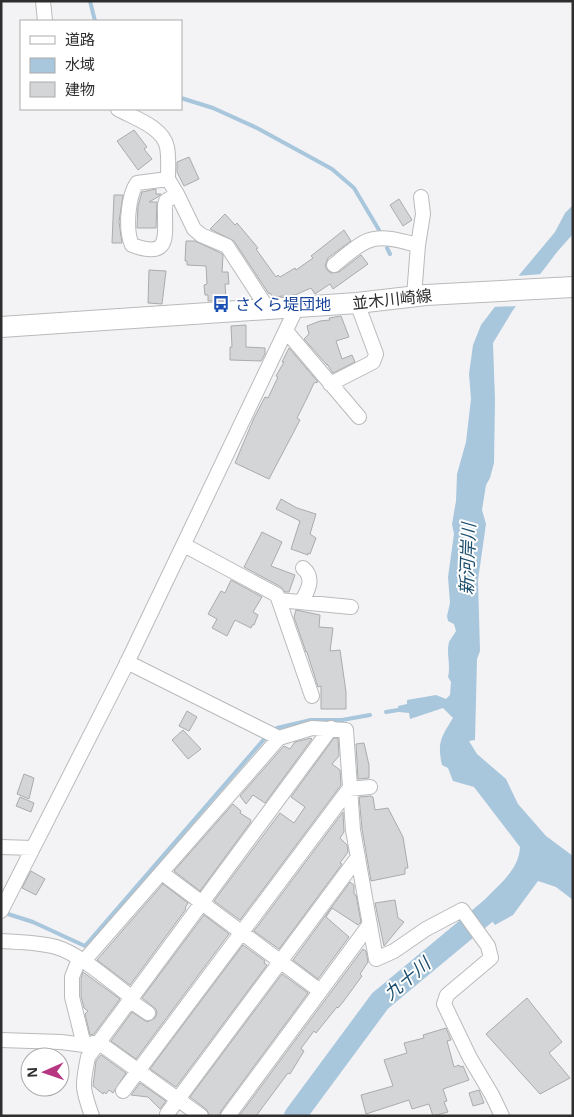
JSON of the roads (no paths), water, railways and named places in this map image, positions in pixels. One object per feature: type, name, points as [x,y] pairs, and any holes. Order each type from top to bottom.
[{"type":"main road","name":"並木川崎線","points":[[1,327],[357,303],[420,296],[573,287]]},
{"type":"street","points":[[43,1],[45,20]]},
{"type":"street","points":[[120,110],[137,120],[143,121],[164,138],[167,147],[168,179],[178,194],[194,229],[201,235],[227,246],[268,309]]},
{"type":"street","points":[[168,179],[138,183],[132,190],[129,238],[132,245],[153,250],[162,246],[165,235],[164,205],[166,201],[178,194]]},
{"type":"street","points":[[420,296],[418,245],[423,214],[421,197]]},
{"type":"street","points":[[334,265],[363,243],[374,238],[389,238],[418,245]]},
{"type":"street","points":[[330,384],[372,362],[376,354],[357,303]]},
{"type":"street","points":[[1,911],[127,662],[297,307]]},
{"type":"street","points":[[286,331],[359,417]]},
{"type":"street","points":[[184,545],[277,595],[312,696]]},
{"type":"street","points":[[301,602],[306,594],[310,578],[308,571],[303,568]]},
{"type":"street","points":[[279,600],[351,607]]},
{"type":"street","points":[[127,662],[279,738]]},
{"type":"street","points":[[84,1045],[72,997],[72,977],[81,961],[162,873],[279,738],[312,728],[346,730],[353,830],[376,959],[394,951],[426,929],[462,910],[488,946],[491,958],[447,995],[444,1004],[470,1058],[502,1116]]},
{"type":"street","points":[[92,1116],[84,1094],[83,1084],[88,1057],[331,728]]},
{"type":"street","points":[[123,1091],[349,789],[370,787]]},
{"type":"street","points":[[1,847],[33,848]]},
{"type":"street","points":[[167,1114],[358,857]]},
{"type":"street","points":[[162,873],[320,991]]},
{"type":"street","points":[[228,1116],[370,924]]},
{"type":"street","points":[[1,941],[38,943],[58,948],[81,961],[148,1013]]},
{"type":"street","points":[[1,1040],[61,1042],[84,1045],[98,1042],[200,1116]]},
{"type":"water","name":"新河岸川","points":[[573,205],[573,234],[513,310],[493,343],[495,400],[494,463],[486,485],[482,510],[486,524],[478,580],[480,651],[477,659],[475,740],[469,741],[477,754],[506,779],[518,804],[546,836],[573,856],[573,900],[556,887],[538,881],[513,915],[495,925],[480,905],[511,872],[519,856],[520,847],[474,787],[453,781],[448,768],[442,765],[441,740],[453,718],[443,708],[410,719],[409,713],[399,712],[398,706],[407,704],[407,700],[436,695],[446,699],[450,695],[451,682],[448,677],[448,646],[456,631],[454,624],[448,621],[447,616],[450,603],[448,577],[454,534],[452,524],[456,501],[457,474],[466,442],[471,399],[469,374],[473,345],[481,325],[555,232],[565,213]]},
{"type":"waterway","points":[[90,1],[95,20]]},
{"type":"waterway","points":[[182,98],[213,108],[257,128],[332,169],[354,188],[379,230]]},
{"type":"waterway","points":[[387,248],[390,254]]},
{"type":"waterway","points":[[386,712],[404,709]]},
{"type":"waterway","points":[[277,728],[311,720],[342,720],[370,715]]},
{"type":"waterway","points":[[8,914],[33,922],[85,946],[266,737]]},
{"type":"waterway","name":"九十川","points":[[295,1116],[380,1001],[510,893]]},
{"type":"place","name":"さくら堤団地","points":[[221,304]]}]
